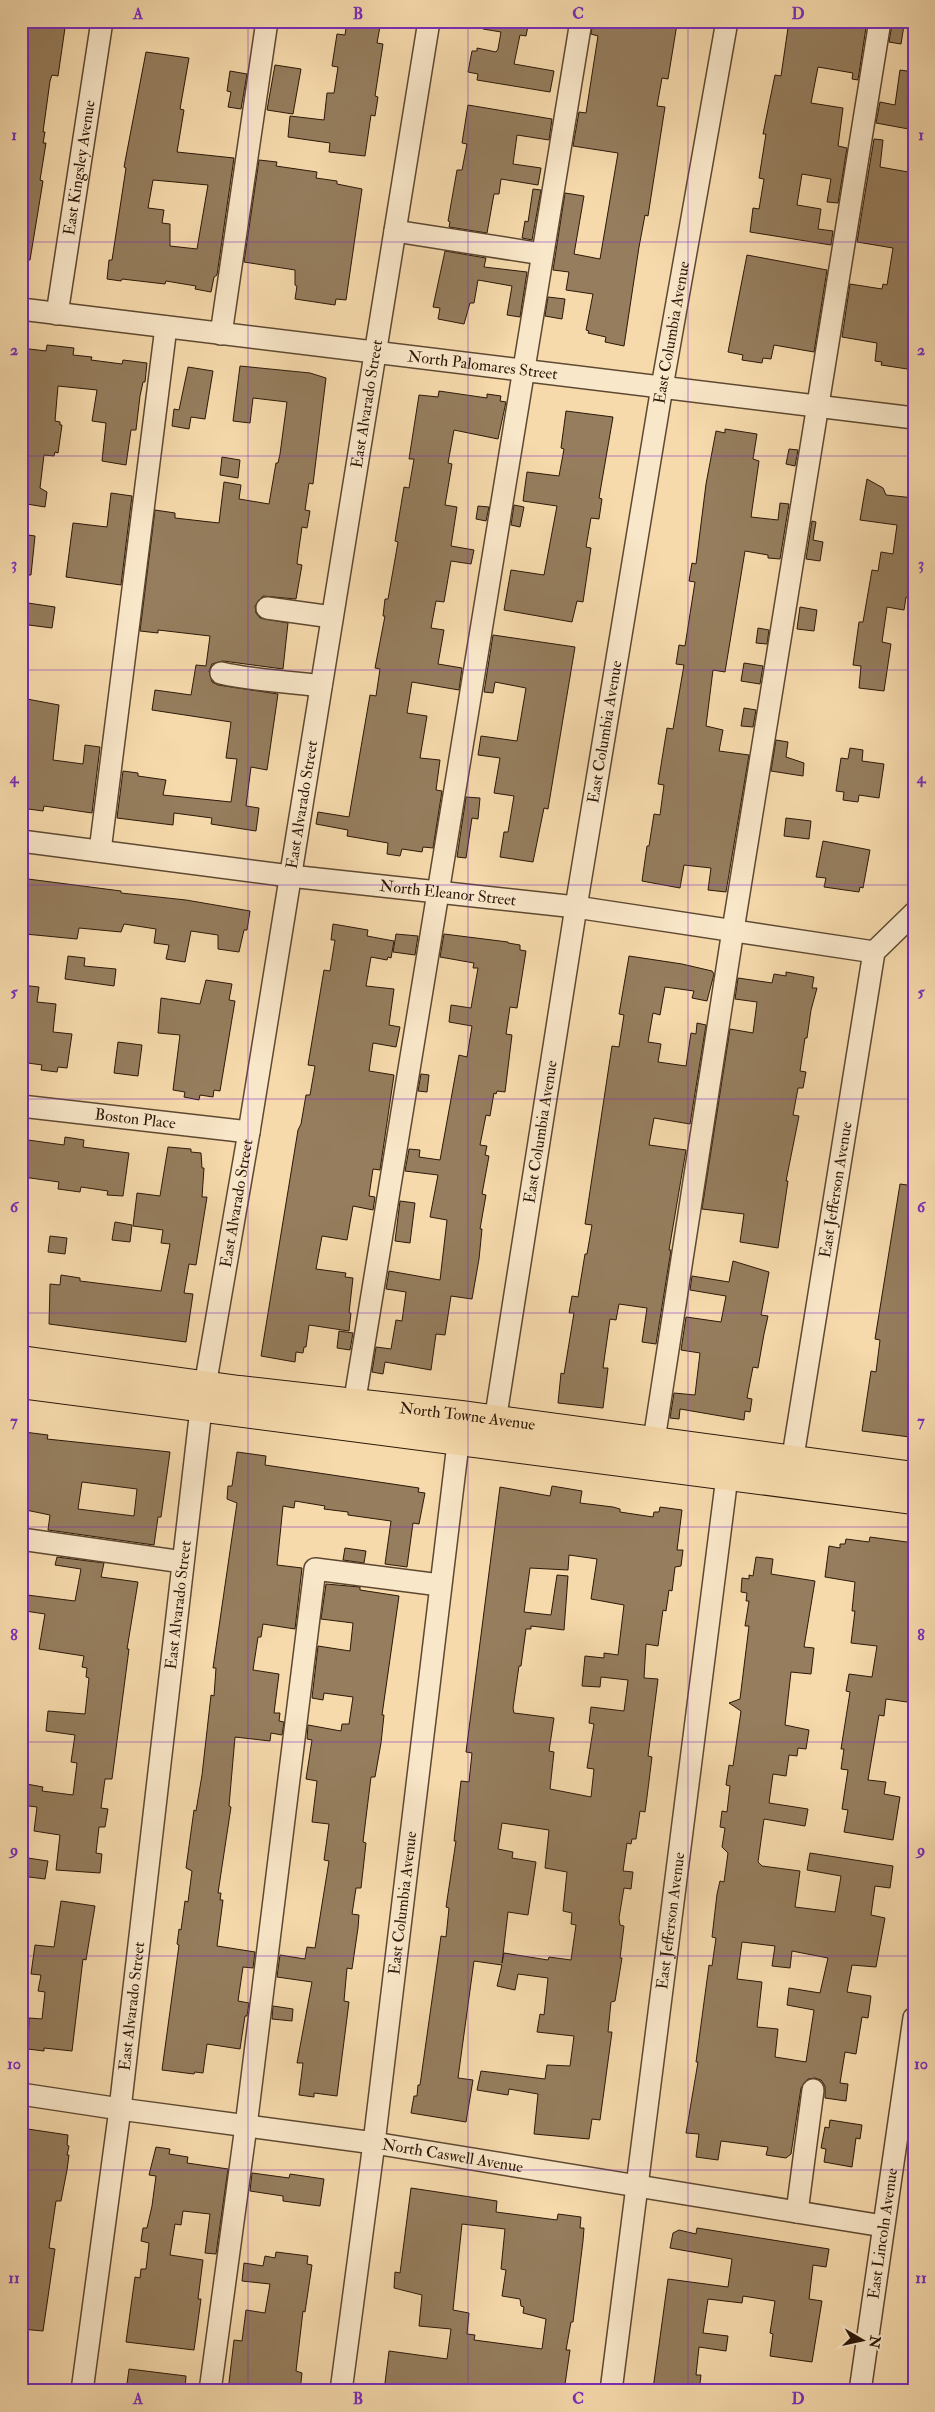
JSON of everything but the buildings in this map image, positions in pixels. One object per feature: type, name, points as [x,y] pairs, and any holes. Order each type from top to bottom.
[{"type":"main road","name":"North Towne Avenue","points":[[21,1360],[204,1397]]},
{"type":"main road","name":"North Towne Avenue","points":[[21,1384],[204,1397],[460,1427],[791,1472],[914,1500]]},
{"type":"main road","name":"North Towne Avenue","points":[[494,1432],[654,1440],[729,1463]]},
{"type":"main road","name":"North Towne Avenue","points":[[791,1472],[914,1476]]},
{"type":"street","name":"East Kingsley Avenue","points":[[57,314],[102,21]]},
{"type":"street","points":[[221,334],[267,21]]},
{"type":"street","name":"East Alvarado Street","points":[[82,2391],[120,2109],[183,1562],[204,1397],[249,1132],[429,21]]},
{"type":"street","points":[[352,1414],[581,21]]},
{"type":"street","name":"East Columbia Avenue","points":[[494,1432],[576,907],[662,387],[728,21]]},
{"type":"street","points":[[654,1440],[733,930],[880,21]]},
{"type":"street","points":[[395,231],[542,254]]},
{"type":"street","name":"North Palomares Street","points":[[21,309],[914,418]]},
{"type":"street","points":[[100,851],[166,327]]},
{"type":"street","points":[[267,608],[332,616]]},
{"type":"street","points":[[221,672],[254,679],[275,679],[321,686]]},
{"type":"street","name":"North Eleanor Street","points":[[21,841],[290,876],[576,907],[874,952]]},
{"type":"street","points":[[874,952],[914,913]]},
{"type":"street","name":"East Jefferson Avenue","points":[[791,1472],[874,952]]},
{"type":"street","name":"Boston Place","points":[[21,1106],[249,1132]]},
{"type":"street","name":"East Columbia Avenue","points":[[341,2391],[374,2143],[460,1427]]},
{"type":"street","name":"East Jefferson Avenue","points":[[611,2391],[729,1463]]},
{"type":"street","points":[[21,1539],[183,1562]]},
{"type":"street","points":[[210,2391],[246,2126],[315,1569],[440,1584]]},
{"type":"street","name":"East Lincoln Avenue","points":[[860,2391],[914,2018]]},
{"type":"street","points":[[797,2212],[813,2090]]},
{"type":"street","name":"North Caswell Avenue","points":[[21,2094],[374,2143],[883,2226]]}]
